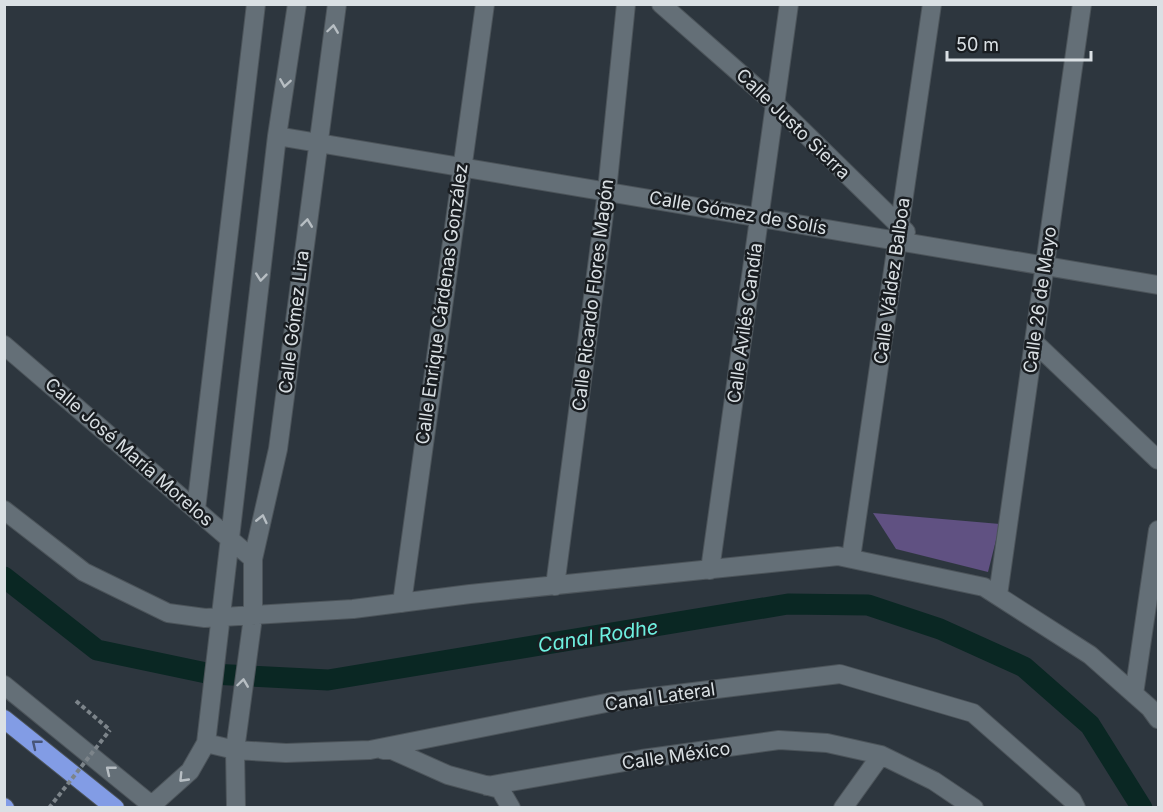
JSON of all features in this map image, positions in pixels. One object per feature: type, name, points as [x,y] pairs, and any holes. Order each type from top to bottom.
[{"type":"highway","points":[[4,719],[114,807]]},
{"type":"street","points":[[196,510],[256,4]]},
{"type":"street","name":"Calle Gómez Lira","points":[[206,743],[277,136],[297,4]]},
{"type":"street","name":"Calle Gómez Lira","points":[[236,807],[235,750],[253,617],[253,559],[278,449],[337,4]]},
{"type":"street","name":"Calle Enrique Cárdenas González","points":[[402,603],[485,4]]},
{"type":"street","name":"Calle Ricardo Flores Magón","points":[[555,586],[607,191],[626,4]]},
{"type":"street","name":"Calle Justo Sierra","points":[[661,4],[775,104],[899,234],[923,245],[1045,265]]},
{"type":"street","name":"Calle Avilés Candía","points":[[710,570],[789,4]]},
{"type":"street","name":"Calle Váldez Balboa","points":[[851,558],[932,4]]},
{"type":"street","name":"Calle 26 de Mayo","points":[[998,595],[1082,4]]},
{"type":"street","name":"Calle Gómez de Solís","points":[[277,136],[760,217],[899,234]]},
{"type":"street","points":[[1045,265],[1158,285]]},
{"type":"street","points":[[1034,342],[1158,460]]},
{"type":"street","name":"Calle José María Morelos","points":[[4,345],[253,559]]},
{"type":"street","points":[[4,510],[84,572],[168,613],[221,618],[402,603],[838,556],[851,558],[984,587],[1090,655],[1158,719]]},
{"type":"street","points":[[1134,694],[1158,530]]},
{"type":"street","name":"Canal Lateral","points":[[206,743],[235,750],[286,753],[370,750],[611,702],[840,674],[973,713],[1072,800],[1076,807]]},
{"type":"street","points":[[4,685],[154,806],[190,771],[206,743]]},
{"type":"street","name":"Calle México","points":[[370,750],[392,750],[448,775],[488,786],[642,759],[779,740],[827,743],[882,755],[934,780],[974,807]]},
{"type":"street","points":[[843,807],[882,755]]},
{"type":"street","points":[[488,786],[500,789],[511,807]]},
{"type":"path","points":[[49,807],[110,730],[76,701]]},
{"type":"shaded area","points":[[873,513],[1000,524],[988,572],[896,549]]},
{"type":"waterway","name":"Canal Rodhe","points":[[4,577],[97,650],[211,674],[328,680],[788,604],[868,605],[940,629],[1024,667],[1090,725],[1142,808]]}]
